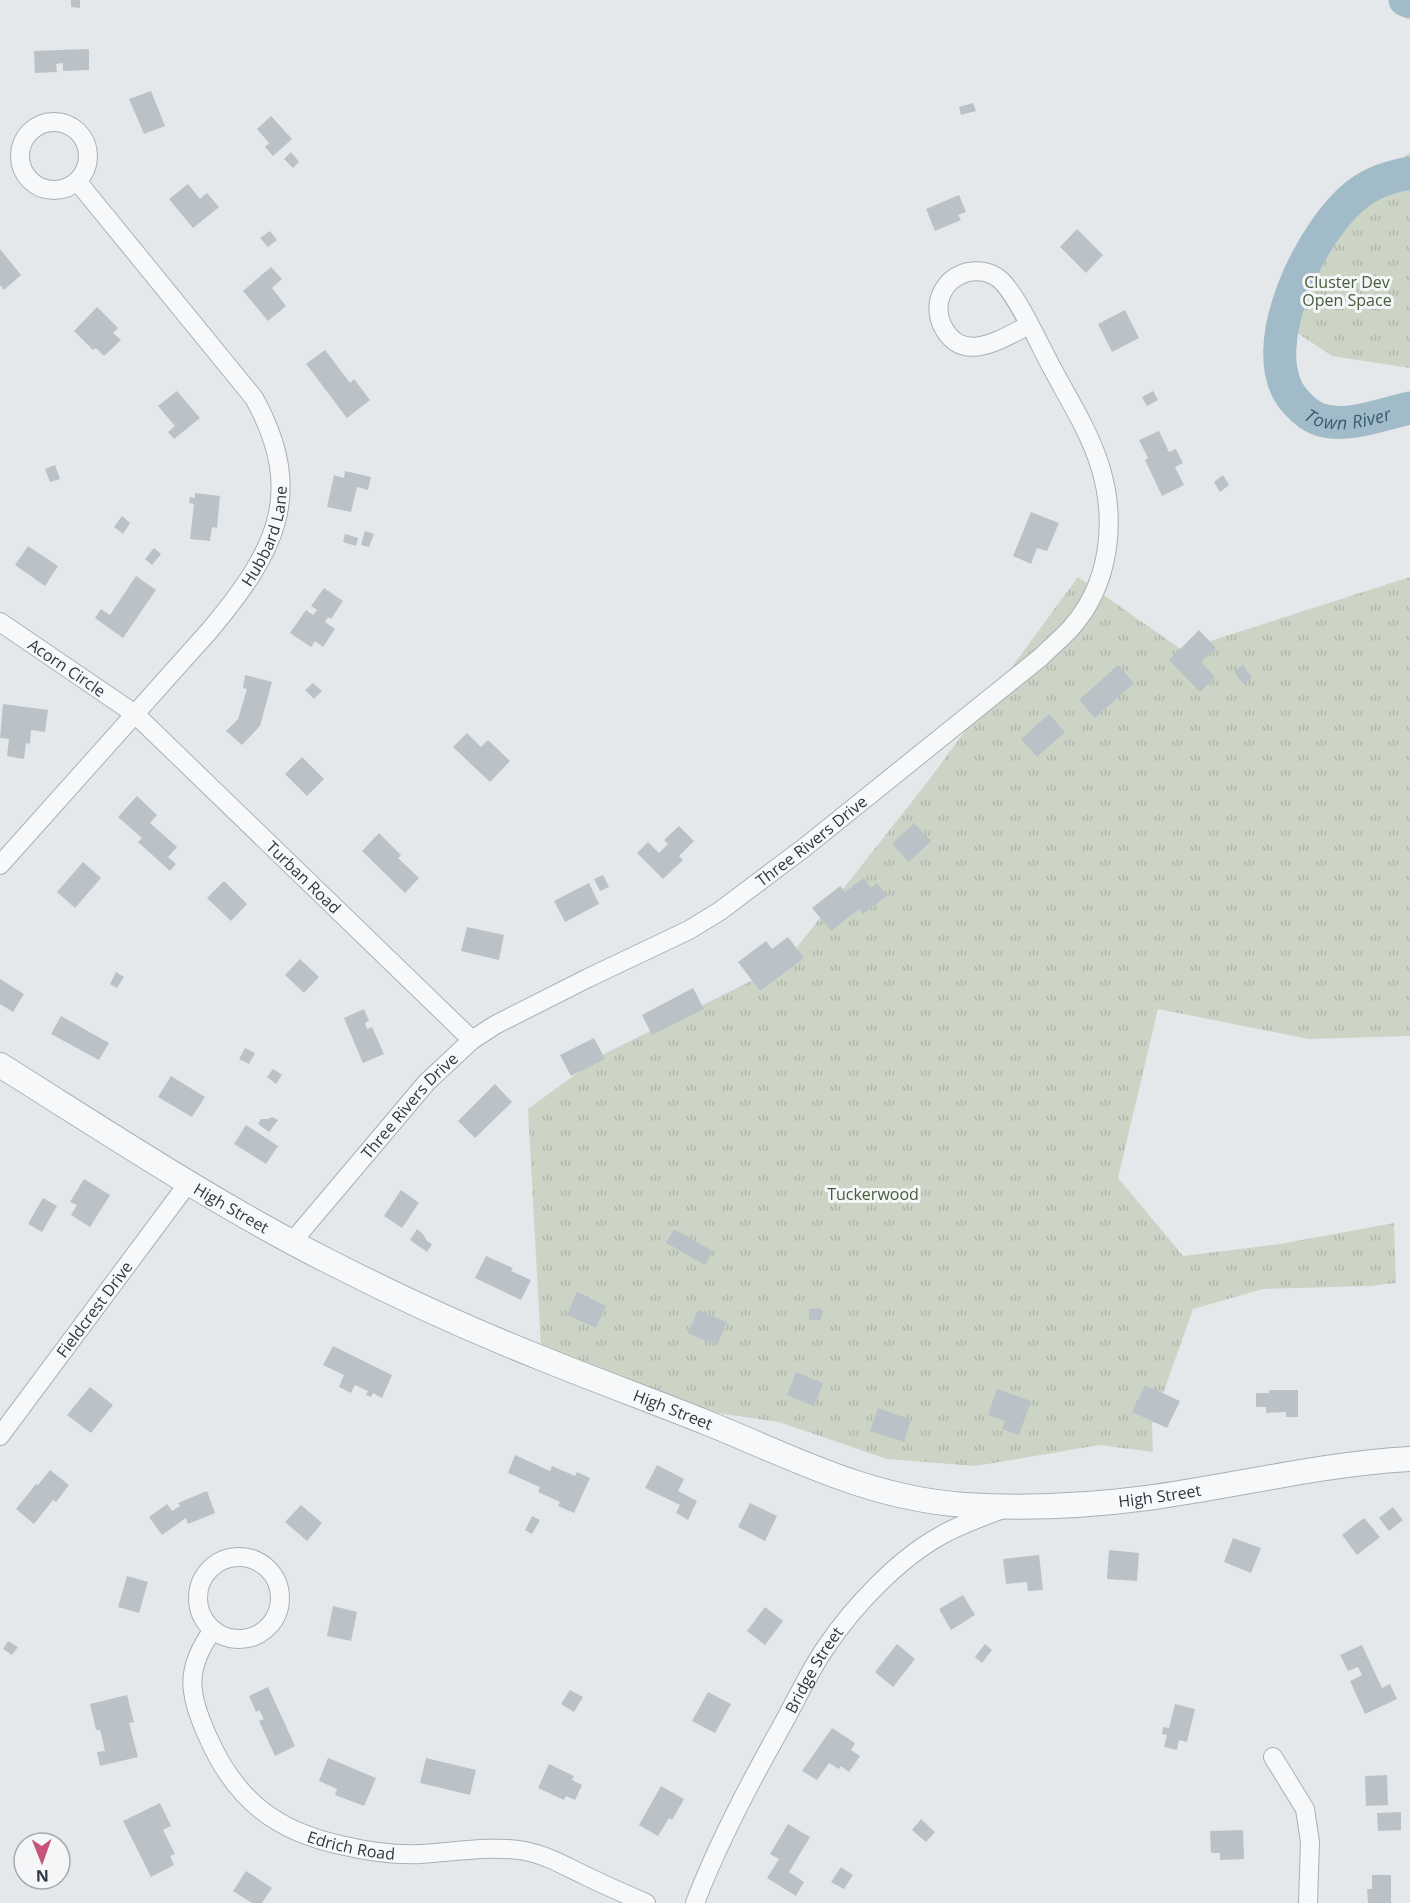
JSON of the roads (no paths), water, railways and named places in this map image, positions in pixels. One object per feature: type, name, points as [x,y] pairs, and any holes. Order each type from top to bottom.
[{"type":"street","name":"Hubbard Lane","points":[[0,865],[226,610],[256,568],[273,534],[278,516],[281,476],[273,436],[254,398],[77,181]]},
{"type":"street","name":"Three Rivers Drive","points":[[292,1242],[427,1082],[472,1040],[495,1025],[689,930],[720,911],[805,847],[1032,664],[1072,627],[1084,611],[1101,577],[1109,541],[1108,502],[1100,465],[1087,435],[1029,325],[1009,289],[997,277],[990,274],[965,273],[951,281],[941,294],[940,322],[951,338],[968,346],[986,346],[1029,325]]},
{"type":"street","name":"Acorn Circle","points":[[0,622],[135,714]]},
{"type":"street","name":"Turban Road","points":[[135,714],[472,1040]]},
{"type":"street","name":"High Street","points":[[0,1065],[189,1182],[292,1242],[393,1293],[482,1333],[708,1423],[823,1472],[878,1490],[965,1505],[1066,1506],[1198,1490],[1333,1466],[1410,1459]]},
{"type":"street","name":"Fieldcrest Drive","points":[[0,1436],[189,1182]]},
{"type":"street","name":"Bridge Street","points":[[695,1903],[745,1792],[813,1668],[841,1627],[875,1589],[916,1552],[939,1536],[1010,1506]]},
{"type":"street","points":[[238,1557],[248,1558],[266,1566],[277,1581],[281,1599],[271,1624],[257,1635],[239,1639],[230,1638],[213,1630],[206,1622],[199,1604],[198,1594],[205,1575],[219,1562],[238,1557]]},
{"type":"street","name":"Edrich Road","points":[[213,1630],[200,1649],[193,1669],[192,1692],[195,1706],[214,1752],[230,1778],[248,1799],[276,1822],[317,1840],[381,1852],[402,1854],[505,1849],[526,1851],[549,1858],[646,1903]]},
{"type":"street","points":[[1273,1757],[1305,1809],[1310,1842],[1308,1903]]},
{"type":"waterway","name":"Town River","points":[[1405,0],[1410,2]]},
{"type":"waterway","name":"Town River","points":[[1410,173],[1386,179],[1363,190],[1344,206],[1325,229],[1308,257],[1294,288],[1284,320],[1280,351],[1283,379],[1295,401],[1317,419],[1332,422],[1354,421],[1410,408]]},
{"type":"park label","name":"Cluster Dev Open Space","points":[[1347,291]]},
{"type":"park label","name":"Tuckerwood","points":[[873,1194]]}]
